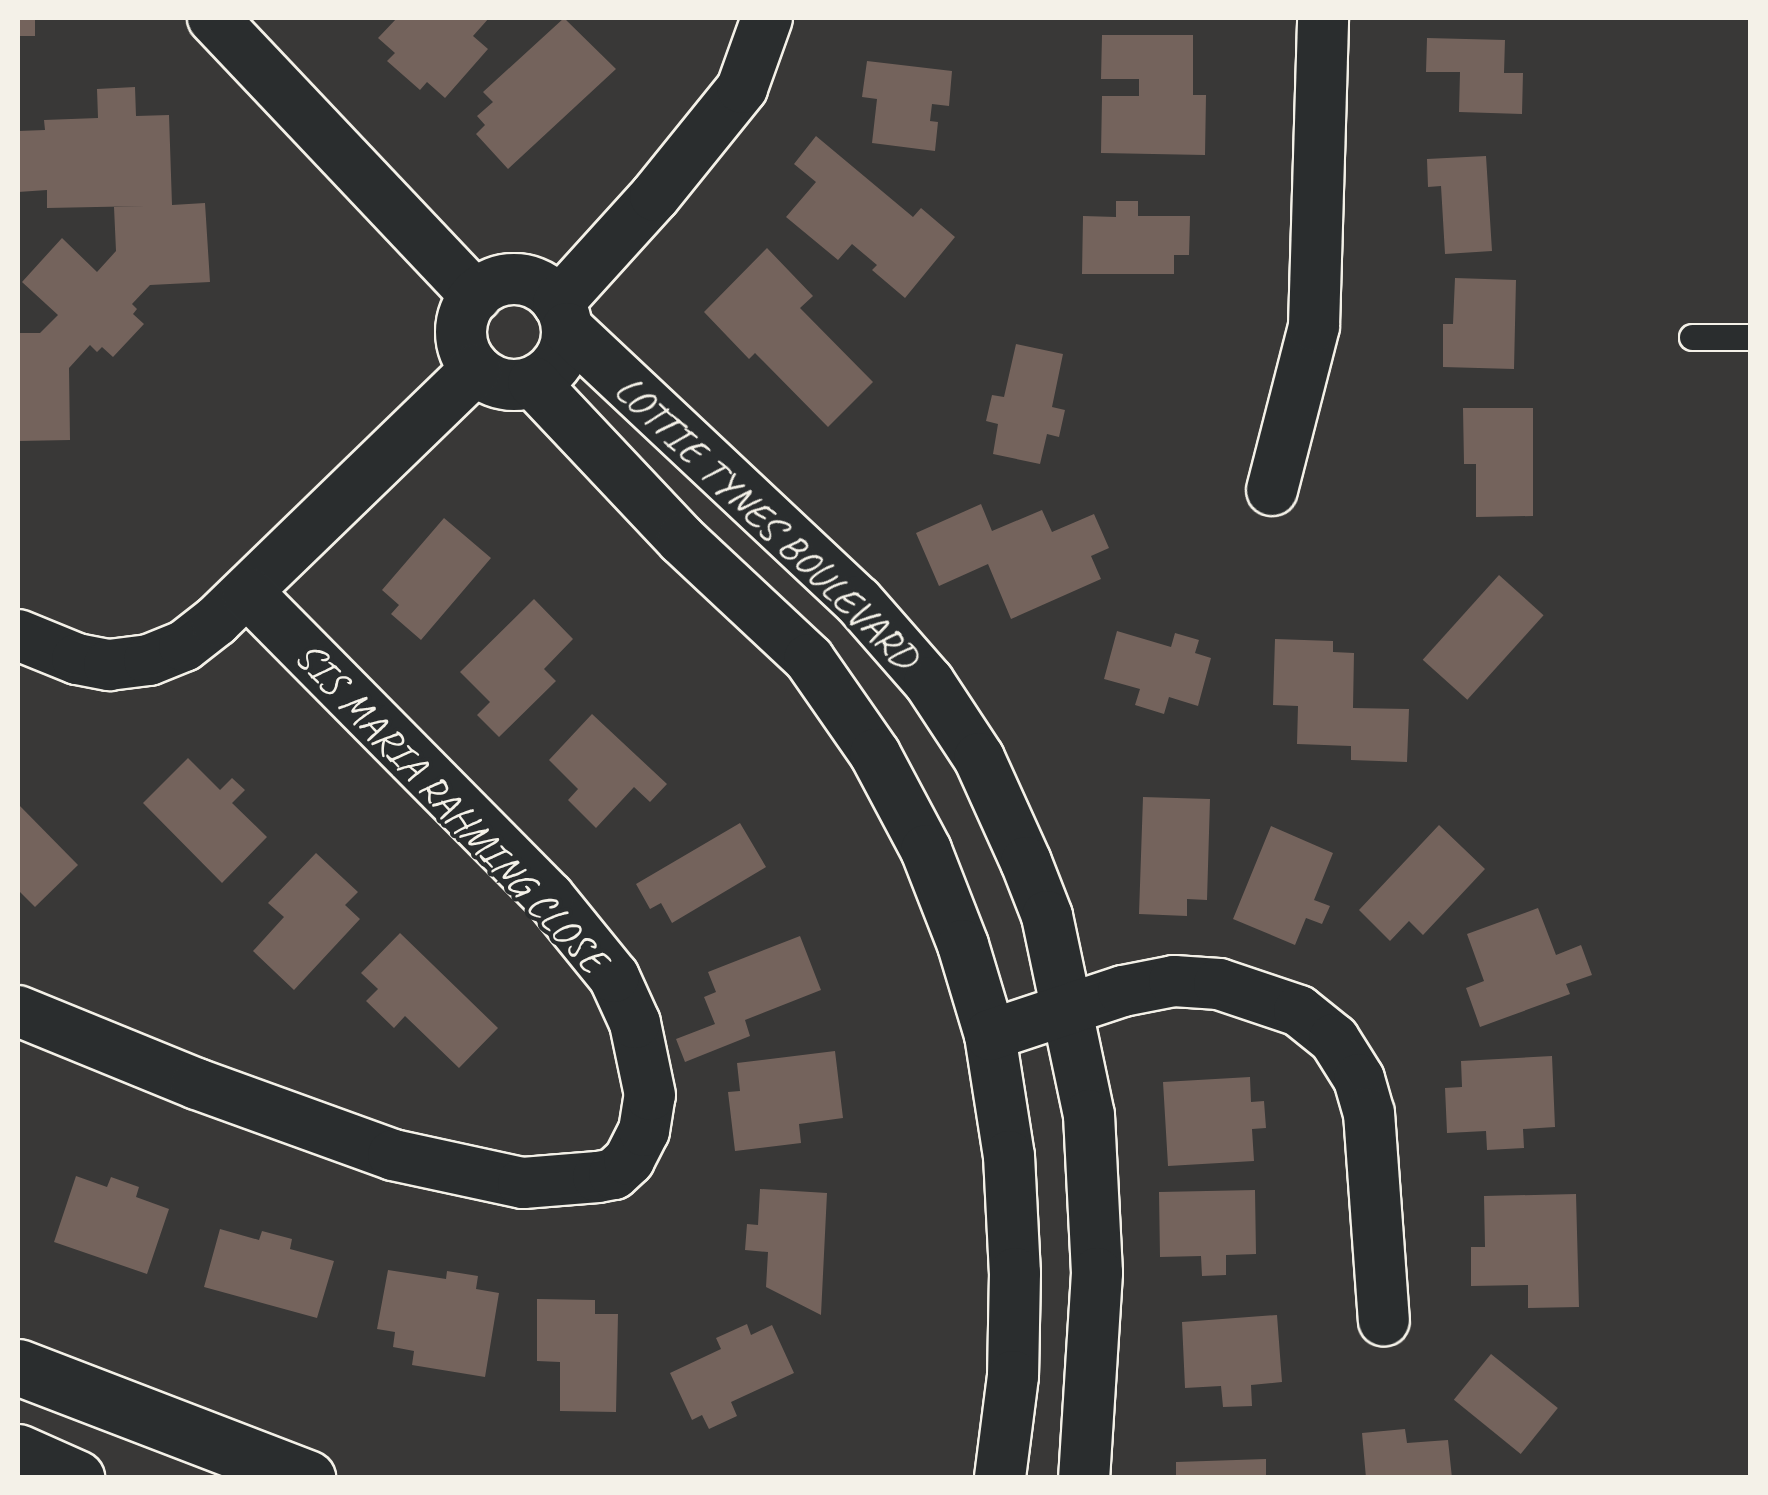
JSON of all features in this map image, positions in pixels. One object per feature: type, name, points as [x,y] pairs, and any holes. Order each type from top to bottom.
[{"type":"highway","points":[[18,1367],[308,1478]]},
{"type":"highway","points":[[18,1452],[76,1478]]},
{"type":"street","points":[[212,18],[476,296]]},
{"type":"street","points":[[563,315],[742,88],[768,18]]},
{"type":"street","points":[[1272,490],[1314,326],[1323,18]]},
{"type":"street","points":[[519,278],[548,290],[563,315],[564,350],[552,369],[533,382],[503,384],[476,369],[465,352],[461,332],[465,312],[476,296],[503,280],[519,278]]},
{"type":"street","name":"LOTTIE TYNES BOULEVARD","points":[[563,315],[858,601],[929,682],[979,758],[1026,862],[1047,916],[1070,1010],[1088,1116],[1097,1273],[1084,1478]]},
{"type":"street","points":[[18,635],[110,665],[150,660],[184,646],[247,592],[476,369]]},
{"type":"street","name":"LOTTIE TYNES BOULEVARD","points":[[533,382],[682,540],[810,659],[875,754],[926,850],[963,946],[990,1035],[1009,1156],[1015,1273],[1013,1376],[1000,1478]]},
{"type":"street","name":"SIS MARIA RAHMING CLOSE","points":[[18,1011],[197,1084],[394,1156],[523,1182],[614,1174],[629,1160],[644,1131],[650,1095],[635,1024],[614,977],[549,897],[247,592]]},
{"type":"street","points":[[990,1035],[1146,985],[1174,981],[1219,984],[1300,1011],[1334,1039],[1359,1080],[1369,1113],[1384,1320]]},
{"type":"lane","points":[[1692,337],[1750,337]]},
{"type":"building","points":[[18,18],[35,18],[35,36],[18,36]]},
{"type":"building","points":[[397,18],[489,18],[473,36],[488,49],[445,98],[427,82],[420,90],[387,61],[395,53],[378,38]]},
{"type":"building","points":[[564,18],[616,69],[508,169],[476,134],[485,125],[477,116],[493,102],[483,92]]},
{"type":"building","points":[[1102,35],[1193,35],[1193,95],[1206,95],[1205,155],[1101,153],[1102,96],[1139,96],[1139,79],[1101,79]]},
{"type":"building","points":[[1427,38],[1505,40],[1504,73],[1523,73],[1522,114],[1459,112],[1460,72],[1426,72]]},
{"type":"building","points":[[867,61],[952,71],[949,106],[932,104],[930,121],[938,122],[935,151],[872,143],[877,99],[862,97]]},
{"type":"building","points":[[135,87],[136,116],[169,115],[172,205],[205,203],[210,282],[150,285],[132,304],[137,309],[133,314],[144,324],[113,357],[102,347],[97,352],[90,345],[69,368],[70,440],[18,441],[18,333],[40,333],[58,315],[22,282],[62,238],[97,272],[116,251],[114,207],[146,206],[47,208],[47,190],[18,192],[18,131],[45,130],[44,120],[98,118],[97,89]]},
{"type":"building","points":[[816,136],[913,217],[921,208],[955,237],[905,298],[872,270],[877,265],[852,244],[838,260],[786,217],[816,182],[794,164]]},
{"type":"building","points":[[1486,156],[1492,251],[1445,254],[1441,186],[1428,187],[1427,159]]},
{"type":"building","points":[[1116,201],[1138,201],[1138,216],[1190,216],[1189,255],[1174,255],[1174,274],[1082,274],[1083,216],[1116,217]]},
{"type":"building","points":[[767,248],[813,296],[800,308],[873,382],[828,427],[755,353],[749,359],[704,312]]},
{"type":"building","points":[[1455,278],[1516,280],[1514,369],[1443,367],[1443,324],[1453,324]]},
{"type":"building","points":[[1016,344],[1063,354],[1052,407],[1065,410],[1059,437],[1047,434],[1040,464],[993,454],[998,424],[986,421],[992,395],[1004,397]]},
{"type":"building","points":[[1463,408],[1533,408],[1533,516],[1476,517],[1476,464],[1464,464]]},
{"type":"building","points":[[981,504],[992,531],[1042,510],[1052,532],[1094,514],[1109,548],[1091,556],[1101,579],[1011,619],[988,564],[939,586],[916,533]]},
{"type":"building","points":[[444,518],[491,558],[421,640],[391,614],[399,605],[382,590]]},
{"type":"building","points":[[1499,575],[1544,615],[1467,700],[1423,660]]},
{"type":"building","points":[[534,599],[573,639],[544,669],[556,681],[499,737],[477,715],[490,702],[460,672]]},
{"type":"building","points":[[1117,631],[1171,647],[1175,633],[1199,640],[1195,653],[1211,658],[1198,706],[1169,697],[1164,714],[1135,705],[1140,689],[1104,679]]},
{"type":"building","points":[[1275,639],[1333,641],[1333,652],[1354,653],[1353,708],[1409,709],[1407,762],[1351,760],[1351,746],[1297,744],[1298,706],[1273,705]]},
{"type":"building","points":[[592,714],[667,784],[650,802],[634,787],[596,828],[568,800],[578,789],[549,760]]},
{"type":"building","points":[[188,758],[220,790],[232,778],[245,790],[232,803],[267,837],[222,883],[143,803]]},
{"type":"building","points":[[1143,797],[1210,799],[1207,900],[1187,899],[1187,916],[1139,914]]},
{"type":"building","points":[[18,804],[78,865],[35,907],[18,890]]},
{"type":"building","points":[[740,823],[766,867],[672,923],[661,903],[650,909],[636,884]]},
{"type":"building","points":[[1439,825],[1485,869],[1423,935],[1409,921],[1390,941],[1359,910]]},
{"type":"building","points":[[1271,826],[1333,853],[1314,900],[1330,906],[1322,924],[1306,918],[1295,945],[1233,919]]},
{"type":"building","points":[[316,853],[358,892],[345,905],[360,919],[294,990],[253,951],[284,917],[268,903]]},
{"type":"building","points":[[1538,908],[1556,955],[1581,945],[1592,975],[1566,984],[1570,994],[1480,1027],[1466,988],[1484,981],[1467,934]]},
{"type":"building","points":[[400,933],[498,1028],[459,1068],[405,1016],[394,1028],[366,1001],[378,989],[361,973]]},
{"type":"building","points":[[800,936],[821,990],[745,1020],[750,1036],[685,1062],[676,1039],[715,1024],[704,997],[716,992],[708,972]]},
{"type":"building","points":[[835,1051],[843,1118],[799,1124],[801,1143],[735,1151],[728,1092],[740,1091],[737,1063]]},
{"type":"building","points":[[1552,1056],[1555,1127],[1523,1129],[1524,1148],[1487,1150],[1486,1131],[1447,1133],[1445,1088],[1462,1087],[1461,1061]]},
{"type":"building","points":[[1250,1077],[1251,1102],[1264,1101],[1266,1128],[1252,1129],[1254,1161],[1168,1166],[1163,1082]]},
{"type":"building","points":[[76,1176],[107,1187],[111,1177],[139,1187],[136,1197],[169,1209],[147,1274],[54,1242]]},
{"type":"building","points":[[760,1189],[827,1193],[821,1315],[766,1287],[768,1252],[745,1250],[747,1224],[758,1225]]},
{"type":"building","points":[[1255,1190],[1256,1254],[1226,1255],[1226,1275],[1202,1276],[1201,1256],[1160,1257],[1159,1192]]},
{"type":"building","points":[[1576,1194],[1579,1307],[1528,1308],[1528,1285],[1471,1286],[1471,1247],[1485,1247],[1484,1196]]},
{"type":"building","points":[[220,1229],[259,1240],[262,1231],[292,1239],[290,1249],[334,1261],[317,1318],[204,1287]]},
{"type":"building","points":[[388,1270],[446,1279],[447,1271],[478,1276],[476,1289],[499,1293],[485,1377],[412,1365],[414,1351],[393,1347],[395,1332],[377,1329]]},
{"type":"building","points":[[537,1299],[595,1300],[595,1314],[618,1314],[616,1412],[560,1411],[560,1362],[537,1361]]},
{"type":"building","points":[[1277,1315],[1282,1382],[1251,1385],[1252,1406],[1223,1407],[1221,1386],[1185,1388],[1182,1322]]},
{"type":"building","points":[[747,1324],[751,1335],[772,1325],[794,1373],[731,1402],[737,1416],[709,1429],[702,1415],[692,1420],[670,1373],[721,1349],[716,1338]]},
{"type":"building","points":[[1491,1354],[1558,1408],[1521,1454],[1454,1400]]},
{"type":"building","points":[[1405,1429],[1407,1443],[1448,1440],[1452,1478],[1366,1478],[1362,1433]]},
{"type":"building","points":[[1266,1459],[1266,1478],[1176,1478],[1176,1462]]}]
